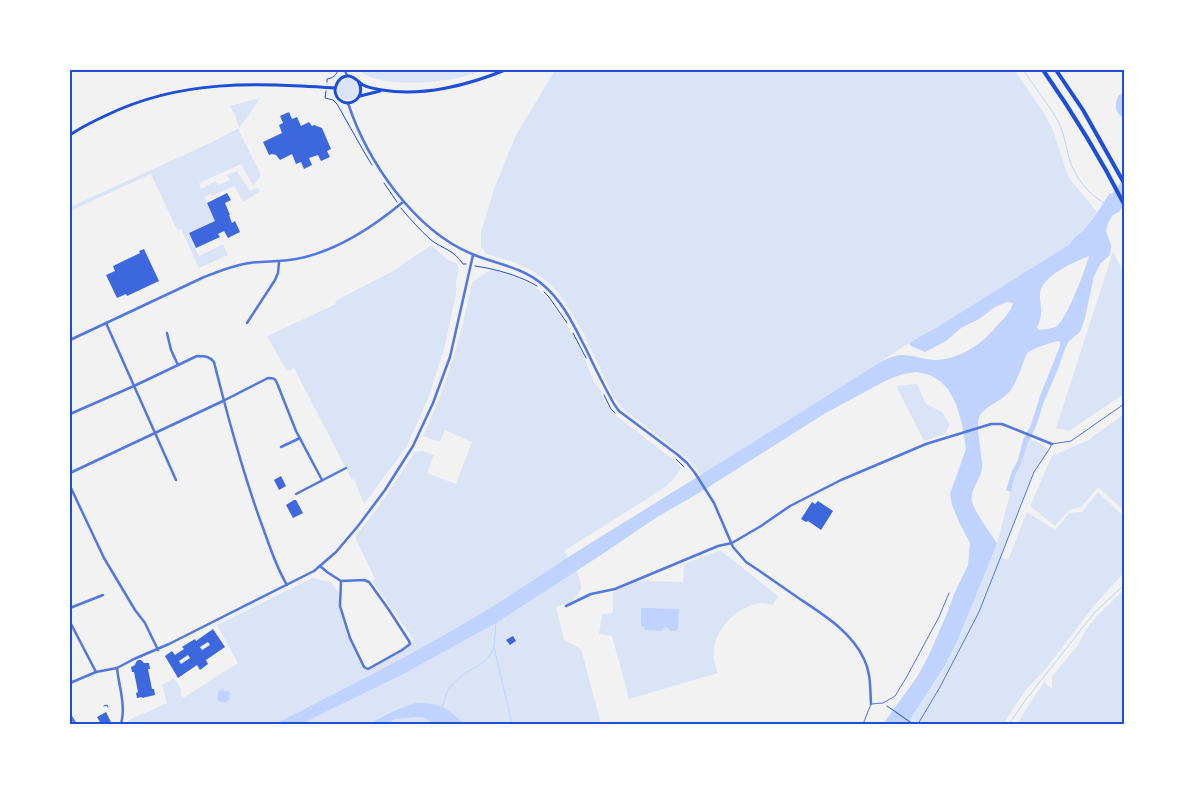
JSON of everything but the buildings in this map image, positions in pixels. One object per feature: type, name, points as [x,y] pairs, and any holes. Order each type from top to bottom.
[{"type":"highway","points":[[1043,70],[1103,164],[1124,204]]},
{"type":"highway","points":[[1056,70],[1083,110],[1124,184]]},
{"type":"main road","points":[[384,90],[364,94],[353,102],[348,102],[340,100],[335,88],[338,81],[347,76],[355,78],[364,85],[384,90],[418,91],[451,87],[505,70]]},
{"type":"main road","points":[[358,81],[361,89],[359,97]]},
{"type":"main road","points":[[70,135],[120,109],[158,96],[192,89],[256,84],[335,88]]},
{"type":"street","points":[[345,70],[347,76]]},
{"type":"street","points":[[348,102],[367,147],[403,202],[411,210],[441,237],[456,247],[531,276],[543,284],[555,297],[569,315],[614,404],[619,411],[687,463],[711,497],[733,547],[746,562],[841,629],[861,653],[868,669],[871,704]]},
{"type":"street","points":[[70,340],[222,270],[247,263],[279,262],[321,252],[386,216],[403,202]]},
{"type":"street","points":[[70,683],[96,672],[117,668],[158,650],[314,571],[336,552],[386,490],[413,446],[433,403],[450,357],[473,255]]},
{"type":"street","points":[[247,323],[275,280],[278,274],[279,262]]},
{"type":"street","points":[[106,323],[176,480]]},
{"type":"street","points":[[167,333],[171,350],[178,365]]},
{"type":"street","points":[[70,414],[197,356],[210,358],[214,362],[241,467],[278,569],[287,585]]},
{"type":"street","points":[[70,473],[268,378],[272,378],[277,383],[300,438],[322,480]]},
{"type":"street","points":[[566,606],[591,594],[615,589],[718,546],[732,543],[790,506],[841,480],[904,453],[982,426],[1002,424],[1052,444]]},
{"type":"street","points":[[281,447],[300,438]]},
{"type":"street","points":[[296,494],[346,468]]},
{"type":"street","points":[[70,486],[104,558],[141,618],[158,650]]},
{"type":"street","points":[[320,566],[341,580],[364,580],[369,582],[410,644],[368,669],[364,667],[350,638],[340,606],[341,580]]},
{"type":"street","points":[[70,608],[103,595]]},
{"type":"street","points":[[70,622],[96,672]]},
{"type":"street","points":[[117,668],[123,704],[121,724]]},
{"type":"street","points":[[70,715],[75,723],[73,724]]},
{"type":"lane","points":[[918,724],[940,687],[979,612],[1034,472],[1052,444],[1071,441],[1124,404]]},
{"type":"lane","points":[[863,724],[871,704],[883,702],[895,696],[939,617],[949,593]]},
{"type":"path","points":[[327,79],[336,75],[338,70]]},
{"type":"path","points":[[399,205],[410,220],[432,241],[455,254],[463,264],[506,273],[540,287],[569,324]]},
{"type":"path","points":[[573,333],[586,358]]},
{"type":"path","points":[[603,392],[611,409],[616,414]]},
{"type":"path","points":[[676,459],[684,467]]},
{"type":"path","points":[[104,706],[108,706]]},
{"type":"path","points":[[889,707],[913,724]]},
{"type":"shaded area","points":[[359,70],[482,70],[455,79],[413,83],[376,79]]},
{"type":"shaded area","points":[[555,70],[1014,70],[1042,110],[1053,130],[1069,178],[1097,212],[1085,228],[1073,238],[1070,244],[909,343],[701,475],[689,460],[622,408],[613,396],[584,334],[565,302],[551,285],[533,271],[511,261],[486,254],[481,247],[481,232],[494,189],[515,137]]},
{"type":"shaded area","points":[[348,78],[356,81],[359,89],[356,97],[348,100],[340,97],[337,89],[340,81]]},
{"type":"shaded area","points":[[260,98],[249,115],[239,128],[230,106]]},
{"type":"shaded area","points":[[239,128],[261,175],[253,186],[241,164],[199,183],[201,189],[216,181],[218,185],[230,180],[227,175],[237,171],[250,191],[258,188],[260,192],[243,202],[234,186],[212,196],[211,194],[204,197],[215,221],[188,233],[199,256],[223,244],[228,255],[199,268],[181,229],[177,230],[151,174],[70,211],[70,207]]},
{"type":"shaded area","points":[[431,245],[448,260],[456,263],[459,268],[456,294],[445,346],[429,396],[407,446],[364,504],[354,479],[352,480],[294,368],[287,371],[267,336],[336,304],[335,301],[393,271]]},
{"type":"shaded area","points":[[1113,252],[1124,273],[1124,394],[1069,431],[1056,428]]},
{"type":"shaded area","points":[[491,270],[525,281],[547,297],[579,345],[594,382],[599,388],[606,404],[619,418],[681,467],[674,479],[664,488],[564,551],[578,574],[581,590],[571,602],[556,607],[564,640],[581,649],[601,724],[127,724],[129,720],[167,703],[162,685],[174,678],[181,689],[183,698],[238,663],[217,625],[312,578],[331,582],[340,595],[340,606],[350,638],[364,667],[368,669],[402,650],[414,640],[372,581],[375,579],[355,537],[380,505],[415,452],[423,451],[434,455],[427,473],[456,484],[472,442],[445,430],[440,442],[423,436],[452,360],[472,282]]},
{"type":"shaded area","points":[[917,384],[926,404],[942,412],[950,424],[945,434],[924,441],[896,386]]},
{"type":"shaded area","points":[[1124,414],[1124,511],[1098,487],[1081,507],[1069,510],[1055,526],[1030,506],[1052,456],[1087,441]]},
{"type":"shaded area","points":[[1030,439],[1042,445],[1048,451],[1034,472],[1001,557],[1008,560],[1027,512],[1055,530],[1069,513],[1082,512],[1098,492],[1124,517],[1124,572],[1093,607],[1047,667],[1025,691],[1003,724],[907,724],[945,667],[957,642],[997,544],[1014,478]]},
{"type":"shaded area","points":[[720,550],[778,596],[773,605],[761,603],[752,605],[734,615],[727,622],[717,638],[714,648],[714,661],[718,673],[629,699],[612,636],[599,634],[602,614],[613,613],[613,592],[640,581],[683,582],[684,564]]},
{"type":"shaded area","points":[[1124,590],[1124,724],[1017,724],[1044,682],[1052,689],[1052,677],[1077,646],[1086,630],[1097,616]]},
{"type":"water","points":[[1124,93],[1124,118],[1118,114],[1116,102],[1119,95]]},
{"type":"water","points":[[1124,178],[1124,204],[1119,212],[1113,215],[1106,231],[1111,245],[1110,255],[1101,263],[1094,276],[1080,332],[1069,341],[1065,349],[1037,424],[1014,478],[1011,492],[1006,490],[1012,471],[1018,460],[1023,440],[1031,425],[1060,342],[1034,349],[1027,353],[1010,391],[986,409],[978,420],[982,468],[973,492],[972,501],[979,517],[997,544],[957,642],[945,666],[907,724],[883,724],[917,677],[928,657],[968,565],[970,543],[952,505],[950,494],[966,449],[962,424],[956,404],[948,389],[941,382],[930,375],[916,372],[903,374],[887,380],[824,414],[699,493],[657,517],[496,623],[405,673],[301,724],[275,724],[388,666],[472,619],[880,362],[893,356],[902,355],[932,360],[945,359],[969,350],[989,334],[1010,310],[1013,303],[1007,302],[995,307],[979,319],[961,328],[946,341],[925,352],[911,346],[909,343],[1070,244],[1084,230],[1109,194],[1113,193]],"holes":[[[1089,256],[1076,292],[1062,320],[1054,327],[1039,330],[1037,328],[1041,315],[1040,293],[1046,281],[1060,270]]]},
{"type":"water","points":[[641,608],[679,609],[678,629],[670,631],[665,627],[662,631],[645,630],[641,626]]},
{"type":"water","points":[[223,689],[230,693],[230,699],[224,703],[218,701],[217,698],[218,692]]},
{"type":"water","points":[[416,703],[443,707],[464,724],[437,724],[422,717],[416,717],[395,719],[387,724],[370,724],[392,712]]},
{"type":"waterway","points":[[1023,70],[1058,121],[1071,165],[1078,178],[1092,195],[1104,203]]},
{"type":"waterway","points":[[1009,724],[1027,698],[1095,612],[1124,585]]},
{"type":"waterway","points":[[496,622],[494,647],[512,724]]},
{"type":"waterway","points":[[442,707],[447,692],[452,686],[462,675],[487,659],[494,647]]}]
